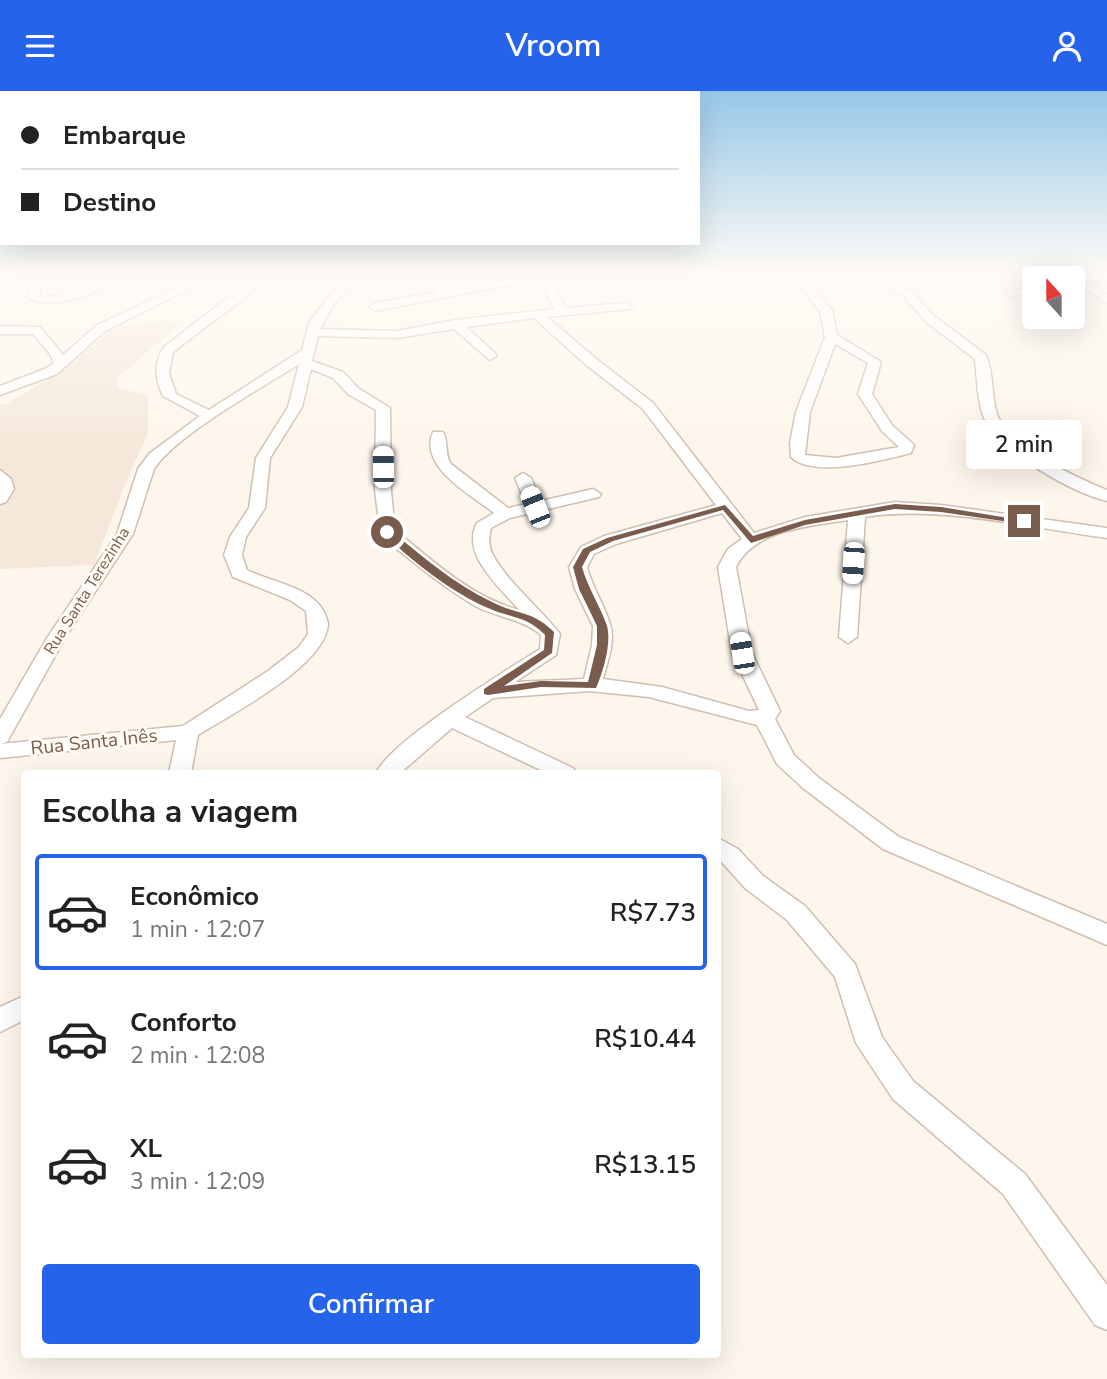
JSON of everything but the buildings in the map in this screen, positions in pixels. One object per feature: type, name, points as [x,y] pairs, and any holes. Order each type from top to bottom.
[{"type":"street","points":[[39,333],[61,365]]},
{"type":"street","points":[[0,391],[42,376],[61,365],[95,333]]},
{"type":"street","points":[[191,333],[168,350],[160,365],[170,396],[210,416]]},
{"type":"street","points":[[181,770],[188,732],[305,653],[318,633],[317,618],[311,606],[303,600],[256,583],[239,573],[233,555],[238,537],[257,507],[263,458],[295,407],[312,333]]},
{"type":"street","points":[[366,333],[404,333]]},
{"type":"street","points":[[465,333],[490,356]]},
{"type":"street","points":[[559,333],[648,407],[751,540]]},
{"type":"street","points":[[830,333],[811,387],[799,433],[798,457],[814,463],[880,456],[906,450],[907,445],[887,428],[865,394],[875,362],[831,337]]},
{"type":"street","points":[[948,333],[981,358],[991,419],[1001,432],[1045,465],[1082,487],[1107,496]]},
{"type":"street","points":[[307,357],[338,375],[353,391],[383,408],[383,491],[387,532],[446,580],[490,606],[537,620]]},
{"type":"street","name":"Rua Santa Terezinha","points":[[0,737],[56,639],[125,534],[146,469],[165,447],[307,357]]},
{"type":"street","points":[[0,381],[42,376]]},
{"type":"street","points":[[438,435],[439,457],[446,467],[505,514]]},
{"type":"street","points":[[0,475],[6,482],[6,489],[0,499]]},
{"type":"street","points":[[523,478],[535,507]]},
{"type":"street","points":[[390,770],[451,719],[549,651],[551,634],[485,557],[480,542],[483,526],[505,514],[593,494]]},
{"type":"street","points":[[592,685],[602,645],[602,626],[584,589],[578,567],[587,551],[610,540],[725,507]]},
{"type":"street","points":[[488,692],[541,684],[592,685],[650,691],[749,718],[764,718],[770,711],[742,653],[727,567],[734,553],[751,540],[771,531],[805,522],[895,507],[941,510],[1107,533]]},
{"type":"street","points":[[848,637],[857,513]]},
{"type":"street","points":[[764,718],[785,759],[811,783],[891,843],[1107,935]]},
{"type":"street","points":[[451,719],[559,770]]},
{"type":"street","name":"Rua Santa Inês","points":[[0,751],[188,732]]},
{"type":"street","points":[[721,849],[730,855],[754,882],[796,913],[846,972],[870,1043],[902,1090],[1014,1184],[1107,1313]]},
{"type":"street","points":[[0,1020],[21,1009]]},
{"type":"shaded area","points":[[108,333],[169,333],[116,379],[118,388],[148,395],[148,433],[94,565],[0,569],[0,405],[67,368]]},
{"type":"route","points":[[387,532],[446,580],[490,606],[537,620],[551,634],[549,651],[488,692],[541,684],[592,685],[602,645],[602,626],[584,589],[578,567],[587,551],[610,540],[692,519],[725,507],[751,540],[771,531],[805,522],[895,507],[1024,521]]}]
